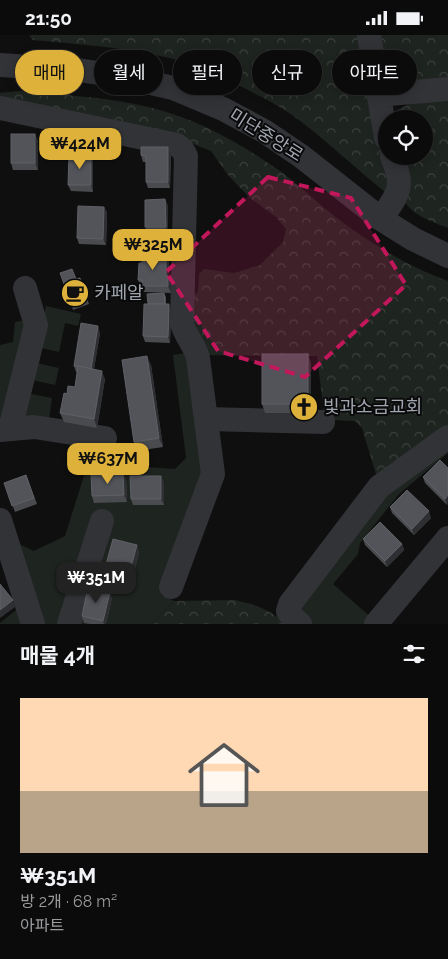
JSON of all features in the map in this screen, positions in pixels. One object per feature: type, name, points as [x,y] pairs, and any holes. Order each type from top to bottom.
[{"type":"street","points":[[369,35],[371,50]]},
{"type":"street","name":"미단중앙로","points":[[0,65],[78,69],[125,77],[173,88],[223,109],[264,131],[302,157],[381,219],[413,239],[448,255]]},
{"type":"street","points":[[417,92],[448,89]]},
{"type":"street","points":[[378,95],[381,110]]},
{"type":"street","points":[[0,108],[177,145],[186,156],[182,323],[184,332],[196,349],[213,474],[171,587]]},
{"type":"street","points":[[381,219],[395,198],[400,185],[400,176],[396,165]]},
{"type":"street","points":[[25,288],[36,325],[5,429],[34,427],[105,438]]},
{"type":"street","points":[[207,419],[324,422]]},
{"type":"street","points":[[300,624],[288,611],[290,604],[379,487],[448,437]]},
{"type":"street","points":[[0,520],[33,624]]},
{"type":"street","points":[[70,624],[102,521]]},
{"type":"street","points":[[376,624],[448,538]]},
{"type":"highlighted area","points":[[268,177],[351,198],[406,285],[305,377],[218,351],[166,272]]},
{"type":"green space","points":[[29,35],[365,35],[368,50],[332,50],[332,95],[375,95],[378,112],[378,165],[385,165],[388,194],[305,124],[257,95],[322,95],[322,50],[252,50],[252,92],[242,87],[242,50],[173,50],[173,59],[163,57],[163,50],[125,50],[33,40]]},
{"type":"green space","points":[[375,35],[448,35],[448,79],[417,80],[417,50],[379,50]]},
{"type":"green space","points":[[15,92],[15,95],[64,95],[119,101],[167,112],[197,123],[241,146],[277,169],[333,215],[374,244],[402,261],[448,281],[448,430],[378,481],[362,428],[355,421],[330,420],[324,414],[317,356],[201,355],[189,299],[198,292],[199,274],[204,269],[234,273],[260,265],[283,242],[286,229],[276,217],[249,197],[228,175],[211,151],[188,142],[0,101],[0,93]]},
{"type":"green space","points":[[448,100],[448,228],[417,214],[404,200],[399,165],[433,165],[433,110],[399,110],[408,105]]},
{"type":"green space","points":[[46,306],[81,314],[78,326],[65,323],[59,352],[37,347]]},
{"type":"green space","points":[[26,320],[0,423],[0,345],[13,342],[15,322]]},
{"type":"green space","points":[[185,353],[208,467],[161,595],[174,601],[151,624],[39,624],[15,542],[34,551],[65,536],[88,463],[175,469],[186,458],[173,355]]},
{"type":"green space","points":[[32,362],[59,368],[55,385],[28,379]]},
{"type":"green space","points":[[26,393],[52,398],[49,420],[22,416]]},
{"type":"green space","points":[[448,442],[448,453],[399,494],[360,543],[358,554],[333,584],[374,620],[370,624],[307,624],[294,605],[379,493]]},
{"type":"green space","points":[[235,600],[262,608],[286,624],[151,624],[174,601]]},
{"type":"green space","points":[[21,606],[27,624],[0,624],[0,623]]},
{"type":"building","points":[[45,131],[58,133],[57,140],[44,138]]},
{"type":"building","points":[[11,134],[35,134],[35,163],[11,163]]},
{"type":"building","points":[[141,147],[168,147],[168,182],[146,182],[146,156],[141,155]]},
{"type":"building","points":[[69,154],[91,154],[91,185],[68,185]]},
{"type":"building","points":[[165,199],[166,227],[145,227],[145,200]]},
{"type":"building","points":[[78,206],[104,207],[103,239],[77,238]]},
{"type":"building","points":[[142,256],[166,256],[168,286],[142,286],[142,280],[138,280],[139,263],[142,263]]},
{"type":"building","points":[[72,269],[76,279],[80,278],[87,297],[71,303],[60,273]]},
{"type":"building","points":[[164,293],[165,304],[148,304],[147,294]]},
{"type":"building","points":[[144,304],[169,304],[168,337],[143,336]]},
{"type":"building","points":[[81,323],[98,326],[91,369],[74,366]]},
{"type":"building","points":[[262,354],[308,354],[308,404],[262,404]]},
{"type":"building","points":[[147,356],[159,438],[134,442],[122,360]]},
{"type":"building","points":[[78,366],[102,371],[94,419],[60,413],[64,393],[67,394],[68,386],[75,387]]},
{"type":"building","points":[[440,460],[448,468],[448,495],[445,499],[423,477]]},
{"type":"building","points":[[123,473],[124,495],[92,496],[91,474]]},
{"type":"building","points":[[26,475],[34,498],[12,506],[4,483]]},
{"type":"building","points":[[130,476],[161,476],[161,499],[131,499]]},
{"type":"building","points":[[407,490],[429,511],[412,529],[390,507]]},
{"type":"building","points":[[380,522],[402,544],[385,561],[363,539]]},
{"type":"building","points":[[113,539],[137,545],[129,574],[105,568]]},
{"type":"building","points":[[0,584],[13,600],[0,610]]},
{"type":"building","points":[[88,587],[110,592],[103,621],[82,616]]},
{"type":"place","name":"카페알","points":[[75,293]]},
{"type":"place","name":"빛과소금교회","points":[[304,407]]}]
